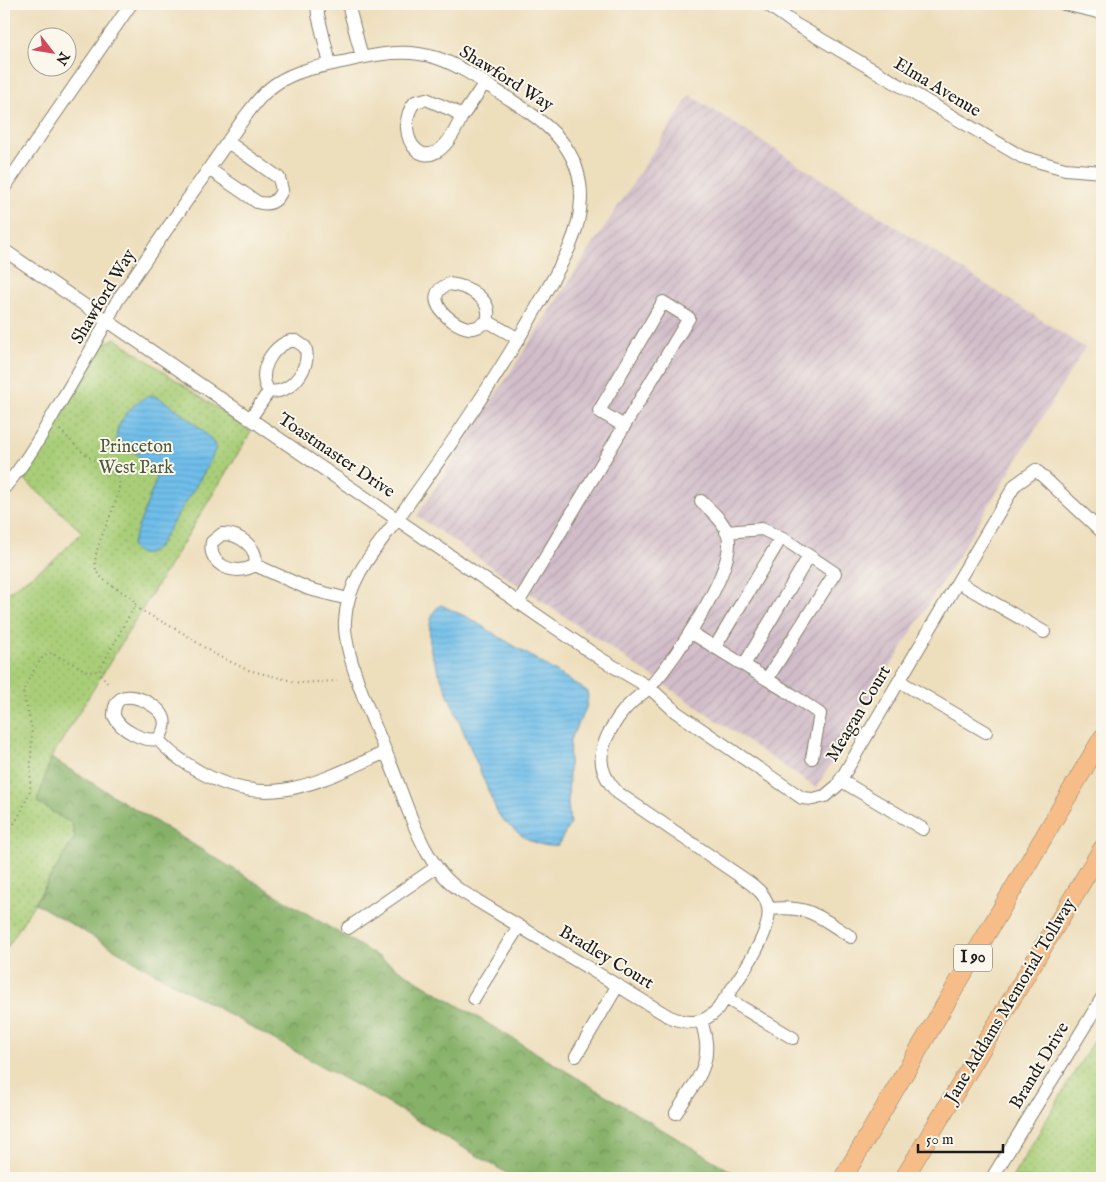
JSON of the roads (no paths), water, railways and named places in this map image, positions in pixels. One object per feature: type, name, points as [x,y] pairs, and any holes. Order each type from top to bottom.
[{"type":"highway","name":"I 90","points":[[843,1178],[1102,738]]},
{"type":"highway","name":"Jane Addams Memorial Tollway","points":[[904,1178],[1102,849]]},
{"type":"street","points":[[4,188],[131,4]]},
{"type":"street","points":[[318,4],[318,15],[330,64]]},
{"type":"street","points":[[348,4],[362,56]]},
{"type":"street","name":"Elma Avenue","points":[[767,4],[795,24],[1022,157],[1065,169],[1102,172]]},
{"type":"street","points":[[1064,4],[1102,13]]},
{"type":"street","name":"Shawford Way","points":[[4,488],[16,474],[39,438],[108,322],[117,302],[260,97],[270,88],[290,76],[362,56],[400,52],[433,57],[459,68],[544,121],[557,134],[573,163],[581,196],[580,216],[571,245],[519,339],[397,519]]},
{"type":"street","points":[[461,118],[454,111],[433,101],[426,99],[415,102],[409,114],[411,146],[421,154],[440,151],[449,143],[461,118],[484,84]]},
{"type":"street","points":[[209,169],[257,202],[272,204],[279,198],[282,190],[279,178],[228,142]]},
{"type":"street","name":"Toastmaster Drive","points":[[4,250],[600,659],[650,688]]},
{"type":"street","points":[[518,603],[689,318],[663,302],[599,411],[624,426]]},
{"type":"street","points":[[487,321],[519,339]]},
{"type":"street","points":[[250,419],[269,391]]},
{"type":"street","name":"Meagan Court","points":[[650,688],[676,712],[802,798],[813,799],[825,796],[831,793],[840,780],[1015,485],[1036,470],[1102,532]]},
{"type":"street","points":[[676,1113],[706,1062],[708,1045],[702,1021],[711,1017],[726,998],[761,939],[766,928],[769,909],[762,893],[750,883],[618,793],[605,776],[602,756],[607,739],[630,703],[650,688],[690,632],[727,563],[729,539],[721,521],[702,501]]},
{"type":"street","name":"Bradley Court","points":[[397,519],[360,570],[348,599],[344,622],[347,646],[386,752],[435,868],[454,887],[677,1020],[687,1023],[702,1021]]},
{"type":"street","points":[[726,532],[762,529],[781,538],[835,573],[767,679]]},
{"type":"street","points":[[715,647],[781,538]]},
{"type":"street","points":[[744,665],[809,556]]},
{"type":"street","points":[[254,565],[309,589],[348,599]]},
{"type":"street","points":[[958,582],[1044,632]]},
{"type":"street","points":[[690,632],[820,714],[812,758]]},
{"type":"street","points":[[899,681],[986,732]]},
{"type":"street","points":[[158,739],[181,760],[216,781],[236,788],[257,792],[285,791],[298,787],[386,752]]},
{"type":"street","points":[[840,780],[924,829]]},
{"type":"street","points":[[348,928],[435,868]]},
{"type":"street","points":[[769,909],[798,907],[810,912],[851,937]]},
{"type":"street","points":[[474,998],[519,926]]},
{"type":"street","points":[[576,1056],[618,985]]},
{"type":"street","points":[[726,998],[793,1038]]},
{"type":"street","name":"Brandt Drive","points":[[992,1178],[1102,998]]},
{"type":"water","points":[[151,395],[166,402],[198,426],[216,448],[208,466],[158,547],[150,553],[141,554],[131,546],[156,480],[156,468],[117,440],[117,433],[122,419],[127,413],[139,401]]},
{"type":"water","points":[[441,605],[469,618],[587,691],[586,708],[570,740],[568,802],[570,824],[558,845],[550,846],[533,842],[517,832],[498,814],[432,656],[430,643],[431,621],[436,609]]},
{"type":"park label","name":"Princeton West Park","points":[[136,457]]}]
